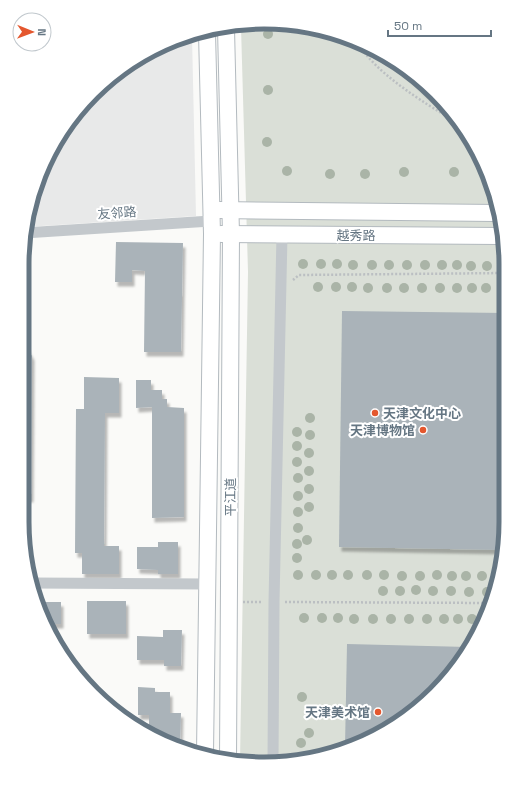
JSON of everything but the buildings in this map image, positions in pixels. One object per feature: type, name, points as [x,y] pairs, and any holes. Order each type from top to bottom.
[{"type":"main road","name":"平江道","points":[[226,32],[231,234],[228,754]]},
{"type":"main road","name":"平江道","points":[[205,749],[206,584],[212,222],[208,36]]},
{"type":"main road","name":"越秀路","points":[[493,213],[230,210],[212,222],[231,234],[497,236]]},
{"type":"street","name":"友邻路","points":[[31,233],[212,222]]},
{"type":"street","points":[[273,756],[274,602],[282,235]]},
{"type":"street","points":[[37,583],[206,584]]},
{"type":"path","points":[[364,51],[395,83],[445,115]]},
{"type":"path","points":[[282,289],[299,275],[499,273]]},
{"type":"path","points":[[229,602],[485,603]]},
{"type":"shaded area","name":"天津文化中心","points":[[264,29],[295,31],[325,37],[340,41],[382,60],[419,87],[441,109],[468,146],[487,188],[491,203],[497,233],[499,264],[499,522],[497,553],[487,598],[468,640],[441,677],[419,699],[382,726],[368,733],[340,745],[295,755],[264,757],[240,755],[248,272],[241,30]]},
{"type":"shaded area","points":[[192,40],[196,216],[32,227],[41,188],[53,160],[60,146],[87,109],[109,87],[133,69],[160,53]]},
{"type":"place","name":"天津文化中心","points":[[375,413]]},
{"type":"place","name":"天津博物馆","points":[[423,430]]},
{"type":"place","name":"天津美术馆","points":[[378,712]]}]
